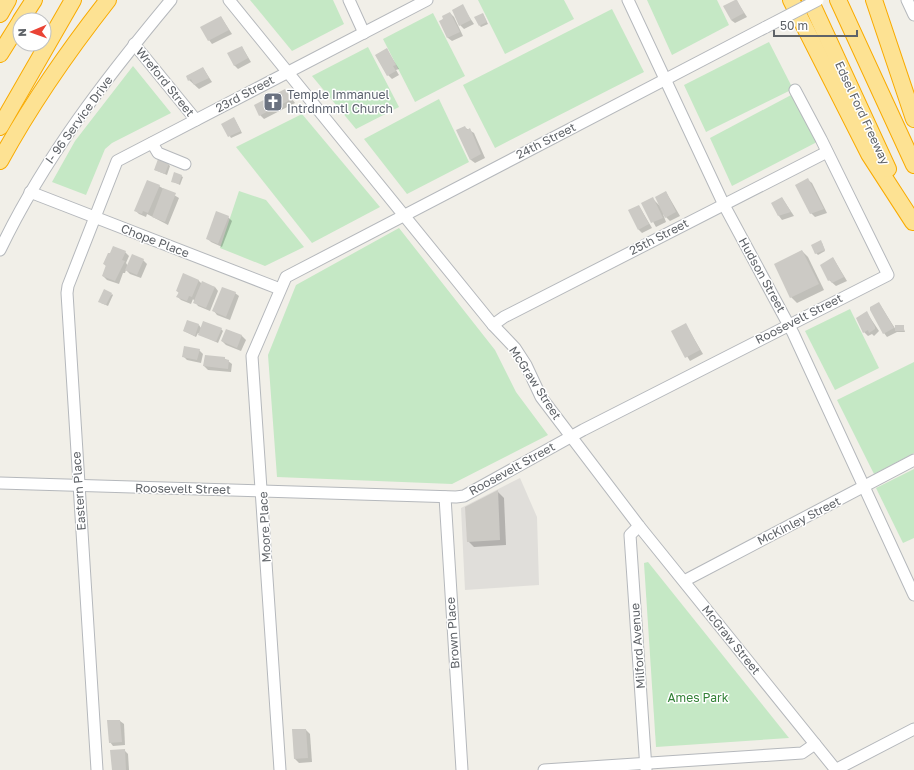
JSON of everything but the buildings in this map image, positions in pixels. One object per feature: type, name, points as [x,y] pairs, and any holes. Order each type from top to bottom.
[{"type":"highway","points":[[0,14],[8,0]]},
{"type":"highway","points":[[27,12],[34,0]]},
{"type":"highway","points":[[0,127],[73,0]]},
{"type":"highway","points":[[0,161],[22,120],[61,63],[108,0]]},
{"type":"highway","points":[[791,0],[869,154],[913,224]]},
{"type":"highway","name":"Edsel Ford Freeway","points":[[810,0],[913,224]]},
{"type":"highway","points":[[838,0],[914,165]]},
{"type":"highway","points":[[874,0],[914,119]]},
{"type":"highway","points":[[0,54],[12,35]]},
{"type":"street","name":"I- 96 Service Drive","points":[[0,250],[30,192],[62,141],[134,44],[171,0]]},
{"type":"street","name":"McGraw Street","points":[[229,0],[493,325],[515,348],[526,366],[541,397],[639,526],[836,770]]},
{"type":"street","points":[[349,0],[364,33]]},
{"type":"street","name":"23rd Street","points":[[95,217],[117,161],[427,0]]},
{"type":"street","name":"Hudson Street","points":[[628,0],[724,206],[788,324],[863,488],[914,594]]},
{"type":"street","name":"24th Street","points":[[280,289],[286,276],[818,0]]},
{"type":"street","points":[[907,0],[914,15]]},
{"type":"street","name":"Wreford Street","points":[[134,44],[196,120]]},
{"type":"street","points":[[795,90],[827,152]]},
{"type":"street","points":[[152,143],[158,153],[185,164]]},
{"type":"street","name":"25th Street","points":[[493,325],[504,316],[724,206],[827,152]]},
{"type":"street","name":"Roosevelt Street","points":[[0,483],[445,497],[464,496],[572,436],[888,274],[827,152]]},
{"type":"street","name":"Chope Place","points":[[30,192],[280,289]]},
{"type":"street","name":"Eastern Place","points":[[95,217],[68,286],[67,293],[97,770]]},
{"type":"street","name":"Moore Place","points":[[280,289],[252,356],[263,491],[280,770]]},
{"type":"street","name":"McKinley Street","points":[[684,581],[914,460]]},
{"type":"street","name":"Brown Place","points":[[445,497],[462,770]]},
{"type":"street","name":"Milford Avenue","points":[[639,526],[630,535],[646,767]]},
{"type":"street","points":[[836,770],[914,729]]},
{"type":"street","points":[[544,770],[646,767],[802,753],[815,744]]},
{"type":"shaded area","points":[[520,478],[537,517],[539,585],[465,590],[461,508]]},
{"type":"green space","points":[[250,0],[333,0],[344,24],[292,51]]},
{"type":"green space","points":[[478,0],[564,0],[574,19],[505,54]]},
{"type":"green space","points":[[647,0],[717,0],[729,25],[672,55]]},
{"type":"green space","points":[[612,9],[644,72],[495,148],[463,85]]},
{"type":"green space","points":[[433,13],[465,76],[415,102],[383,39]]},
{"type":"green space","points":[[769,42],[793,89],[706,132],[684,85]]},
{"type":"green space","points":[[368,47],[399,107],[356,129],[312,76]]},
{"type":"green space","points":[[133,66],[171,113],[112,143],[105,149],[86,195],[52,182],[75,141]]},
{"type":"green space","points":[[793,94],[817,142],[732,186],[710,138]]},
{"type":"green space","points":[[439,99],[469,162],[407,194],[364,139]]},
{"type":"green space","points":[[302,114],[380,207],[312,243],[236,147]]},
{"type":"green space","points":[[239,191],[266,200],[304,247],[265,266],[220,248]]},
{"type":"green space","points":[[399,228],[495,350],[516,392],[548,435],[452,484],[277,477],[268,355],[296,285]]},
{"type":"green space","points":[[850,309],[879,368],[835,390],[805,331]]},
{"type":"green space","points":[[914,362],[914,453],[874,474],[837,400]]},
{"type":"green space","points":[[914,469],[914,538],[903,543],[876,488]]},
{"type":"green space","name":"Ames Park","points":[[648,562],[789,738],[656,747],[644,563]]},
{"type":"place","name":"Temple Immanuel Intrdnmntl Church","points":[[273,102]]}]
